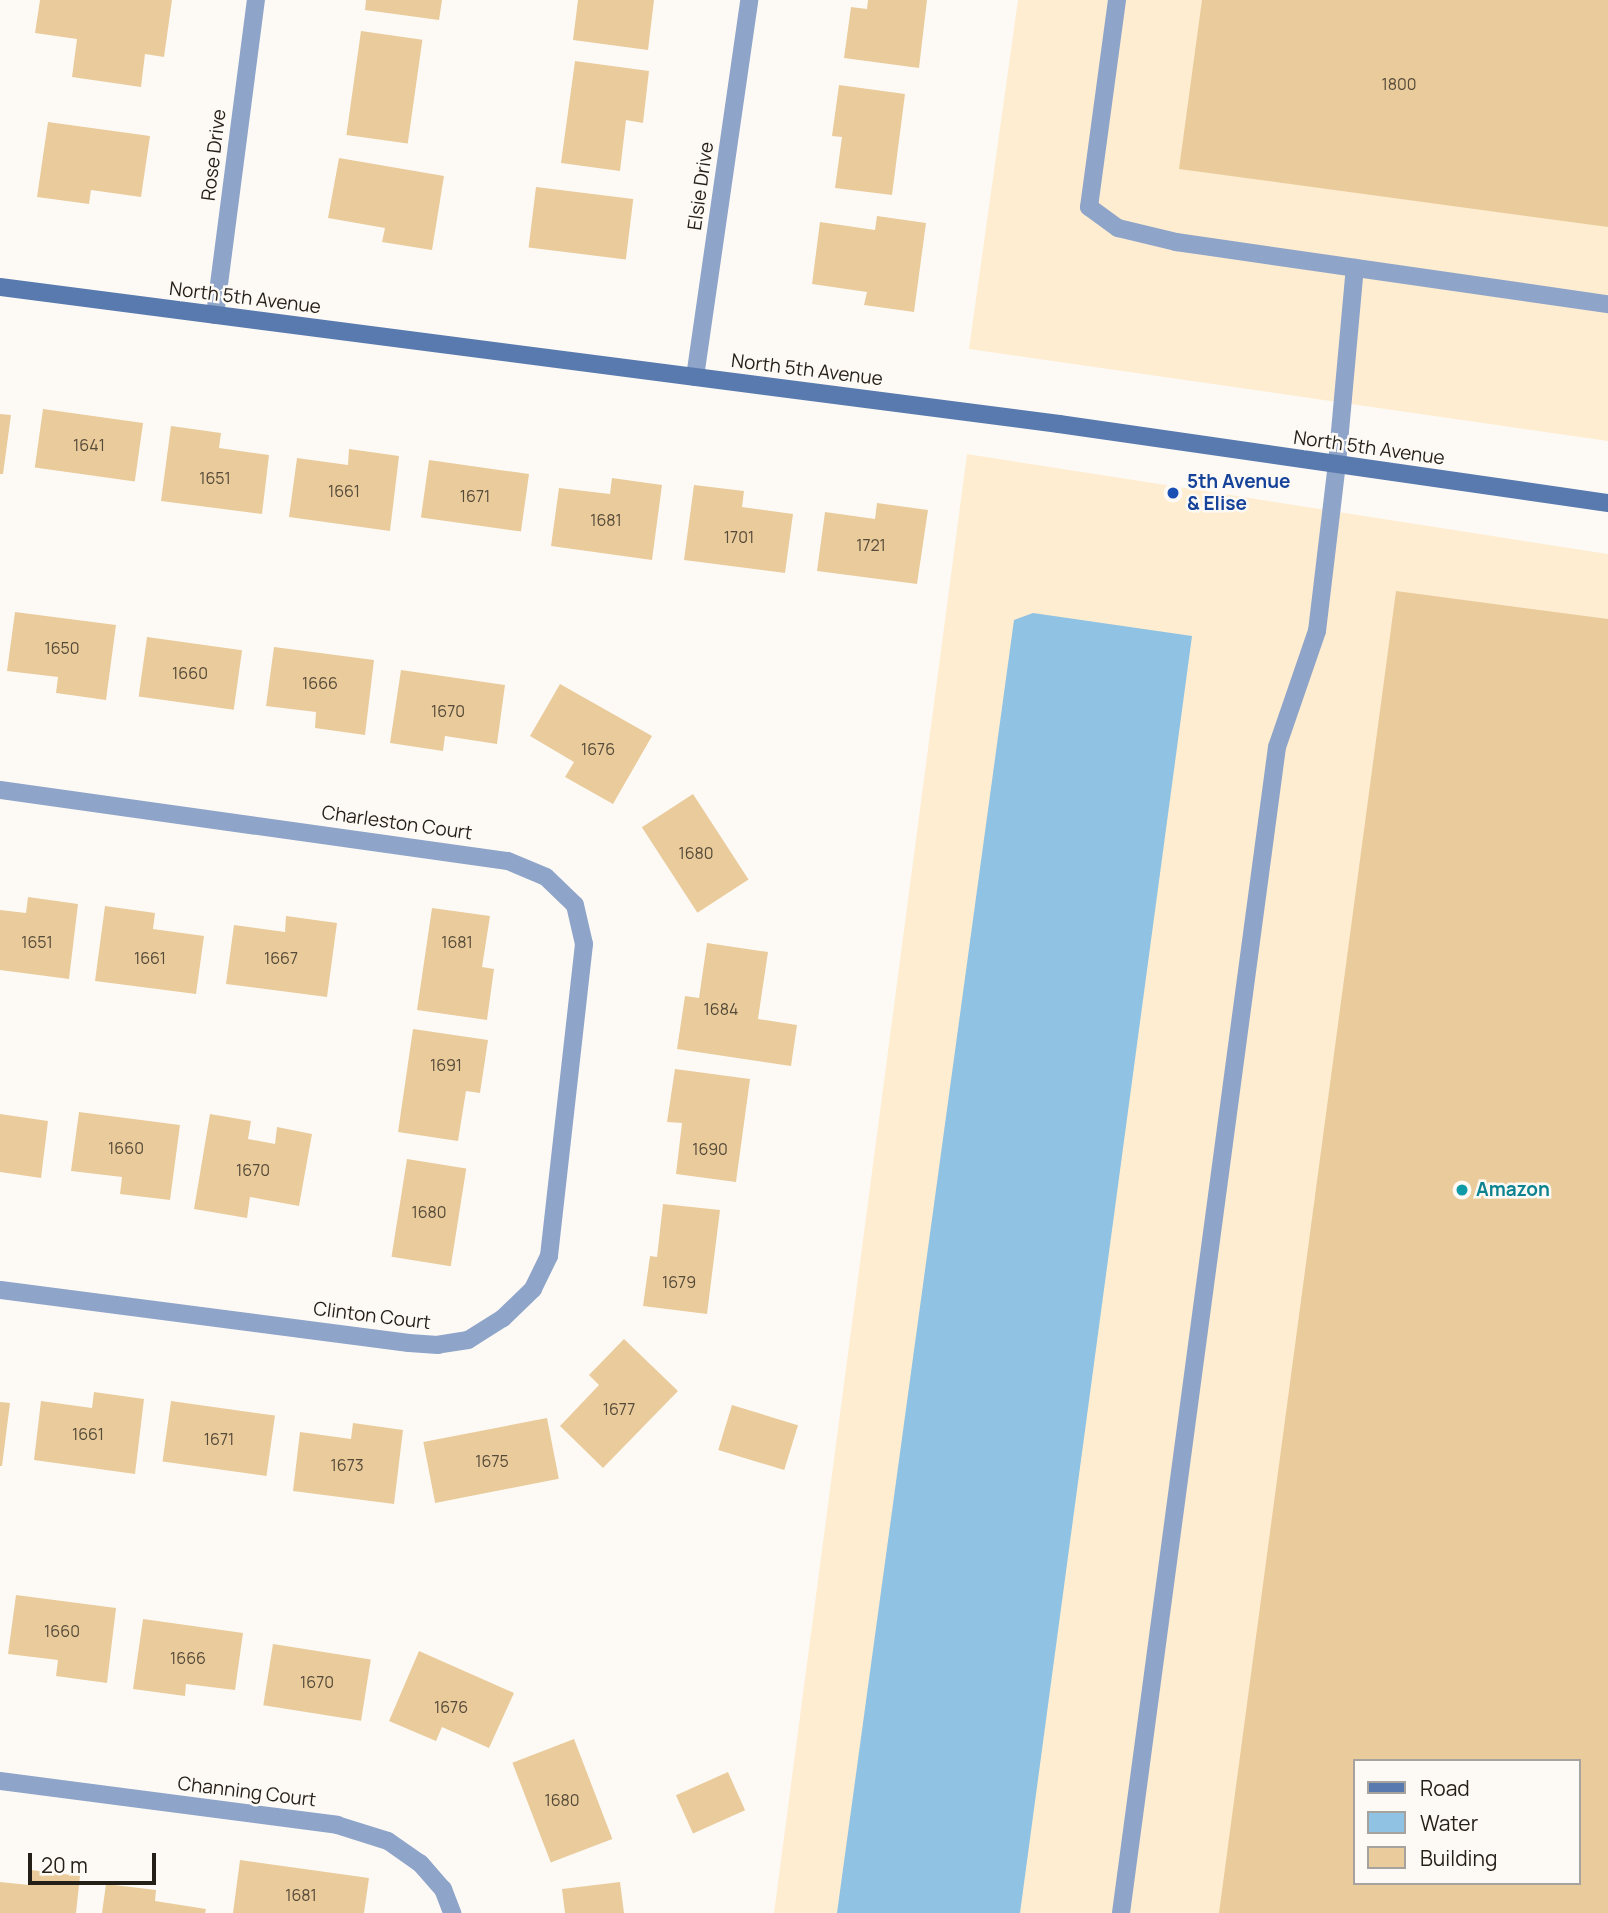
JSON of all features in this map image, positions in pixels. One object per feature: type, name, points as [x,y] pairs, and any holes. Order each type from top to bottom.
[{"type":"street","name":"Rose Drive","points":[[215,315],[256,0]]},
{"type":"street","name":"Elsie Drive","points":[[695,377],[749,0]]},
{"type":"street","points":[[1117,0],[1089,207],[1118,228],[1176,242],[1608,304]]},
{"type":"street","points":[[1121,1913],[1277,747],[1317,631],[1337,464],[1355,268]]},
{"type":"street","name":"North 5th Avenue","points":[[0,287],[1059,424],[1608,503]]},
{"type":"street","name":"Charleston Court","points":[[0,790],[475,854],[508,861],[546,877],[575,905],[584,944],[564,1103]]},
{"type":"street","name":"Clinton Court","points":[[0,1290],[409,1343],[438,1345],[468,1340],[503,1318],[533,1289],[549,1256],[564,1103]]},
{"type":"street","name":"Channing Court","points":[[0,1781],[337,1825],[388,1841],[420,1863],[443,1889],[452,1913]]},
{"type":"shaded area","points":[[1018,0],[1608,0],[1608,441],[969,349]]},
{"type":"shaded area","points":[[967,454],[1608,554],[1608,1913],[774,1913]]},
{"type":"water","points":[[1033,613],[1192,636],[1020,1913],[837,1913],[1014,620]]},
{"type":"building","points":[[40,0],[172,0],[164,57],[145,54],[141,87],[72,77],[77,39],[35,33]]},
{"type":"building","points":[[366,0],[442,0],[439,20],[365,10]]},
{"type":"building","points":[[578,0],[654,0],[648,50],[573,40]]},
{"type":"building","points":[[868,0],[927,0],[919,68],[844,58],[851,7],[867,9]]},
{"type":"building","points":[[1202,0],[1608,0],[1608,227],[1179,169]]},
{"type":"building","points":[[361,31],[422,40],[408,144],[346,135]]},
{"type":"building","points":[[575,61],[649,71],[643,123],[626,120],[620,171],[561,163]]},
{"type":"building","points":[[839,85],[905,94],[892,195],[835,188],[842,137],[832,136]]},
{"type":"building","points":[[48,122],[150,136],[141,197],[91,190],[89,204],[37,197]]},
{"type":"building","points":[[339,158],[444,176],[432,250],[382,242],[385,228],[328,218]]},
{"type":"building","points":[[536,187],[633,199],[626,259],[529,248]]},
{"type":"building","points":[[877,216],[926,223],[914,312],[864,305],[867,292],[812,284],[820,222],[875,230]]},
{"type":"building","points":[[43,409],[143,423],[135,481],[35,467]]},
{"type":"building","points":[[0,414],[11,415],[3,474],[0,474]]},
{"type":"building","points":[[171,426],[221,433],[219,448],[269,455],[262,514],[161,501]]},
{"type":"building","points":[[349,449],[399,456],[390,531],[289,517],[297,458],[348,465]]},
{"type":"building","points":[[429,460],[529,474],[521,531],[421,517]]},
{"type":"building","points":[[612,478],[662,485],[652,560],[551,546],[559,488],[610,494]]},
{"type":"building","points":[[694,485],[744,491],[742,507],[793,514],[785,573],[684,560]]},
{"type":"building","points":[[877,503],[928,510],[917,584],[817,571],[825,512],[875,519]]},
{"type":"building","name":"Amazon","points":[[1396,591],[1608,619],[1608,1913],[1219,1913]]},
{"type":"building","points":[[15,612],[116,625],[106,700],[56,693],[58,677],[7,671]]},
{"type":"building","points":[[147,637],[242,650],[234,710],[139,696]]},
{"type":"building","points":[[274,647],[374,660],[365,735],[315,728],[316,712],[266,706]]},
{"type":"building","points":[[401,670],[505,685],[497,744],[445,736],[443,751],[390,743]]},
{"type":"building","points":[[560,684],[652,736],[613,804],[565,777],[574,762],[530,736]]},
{"type":"building","points":[[693,794],[749,880],[697,913],[642,827]]},
{"type":"building","points":[[28,897],[78,904],[69,979],[0,970],[0,910],[26,913]]},
{"type":"building","points":[[105,906],[155,913],[153,929],[204,936],[196,994],[95,981]]},
{"type":"building","points":[[432,908],[490,916],[482,967],[494,969],[487,1020],[417,1010]]},
{"type":"building","points":[[286,916],[337,923],[327,997],[226,984],[234,925],[285,932]]},
{"type":"building","points":[[707,943],[768,952],[758,1019],[797,1025],[791,1066],[677,1049],[685,996],[699,998]]},
{"type":"building","points":[[413,1029],[488,1040],[480,1093],[466,1091],[458,1141],[398,1132]]},
{"type":"building","points":[[675,1069],[750,1079],[736,1182],[676,1174],[682,1123],[667,1122]]},
{"type":"building","points":[[79,1112],[180,1125],[170,1200],[120,1194],[122,1177],[71,1171]]},
{"type":"building","points":[[0,1114],[48,1121],[41,1178],[0,1172]]},
{"type":"building","points":[[210,1114],[251,1121],[248,1139],[275,1144],[277,1127],[312,1134],[299,1206],[250,1197],[247,1218],[194,1209]]},
{"type":"building","points":[[407,1159],[466,1168],[451,1266],[392,1257]]},
{"type":"building","points":[[663,1204],[720,1210],[707,1314],[643,1306],[650,1256],[657,1257]]},
{"type":"building","points":[[624,1339],[678,1391],[603,1468],[560,1426],[599,1385],[589,1375]]},
{"type":"building","points":[[94,1392],[144,1399],[135,1474],[34,1460],[41,1401],[92,1408]]},
{"type":"building","points":[[171,1401],[275,1416],[266,1476],[163,1461]]},
{"type":"building","points":[[0,1402],[10,1403],[2,1466],[0,1466]]},
{"type":"building","points":[[732,1405],[798,1425],[784,1470],[718,1450]]},
{"type":"building","points":[[547,1418],[559,1479],[435,1503],[423,1442]]},
{"type":"building","points":[[353,1423],[403,1430],[394,1504],[293,1491],[300,1432],[351,1439]]},
{"type":"building","points":[[16,1595],[116,1608],[107,1683],[56,1676],[58,1660],[8,1654]]},
{"type":"building","points":[[143,1619],[243,1633],[235,1690],[186,1684],[185,1696],[133,1689]]},
{"type":"building","points":[[273,1644],[371,1659],[361,1721],[263,1705]]},
{"type":"building","points":[[419,1651],[514,1693],[489,1748],[442,1727],[436,1741],[389,1721]]},
{"type":"building","points":[[574,1739],[612,1839],[551,1863],[512,1763]]},
{"type":"building","points":[[728,1772],[745,1810],[693,1834],[676,1795]]},
{"type":"building","points":[[240,1860],[369,1878],[364,1913],[233,1913]]},
{"type":"building","points":[[31,1870],[80,1876],[76,1913],[0,1913],[0,1882],[29,1885]]},
{"type":"building","points":[[620,1882],[624,1913],[565,1913],[562,1889]]},
{"type":"building","points":[[106,1884],[156,1890],[155,1901],[206,1909],[205,1913],[102,1913]]},
{"type":"place","name":"5th Avenue & Elise","points":[[1173,493]]},
{"type":"place","name":"Amazon","points":[[1462,1190]]}]
